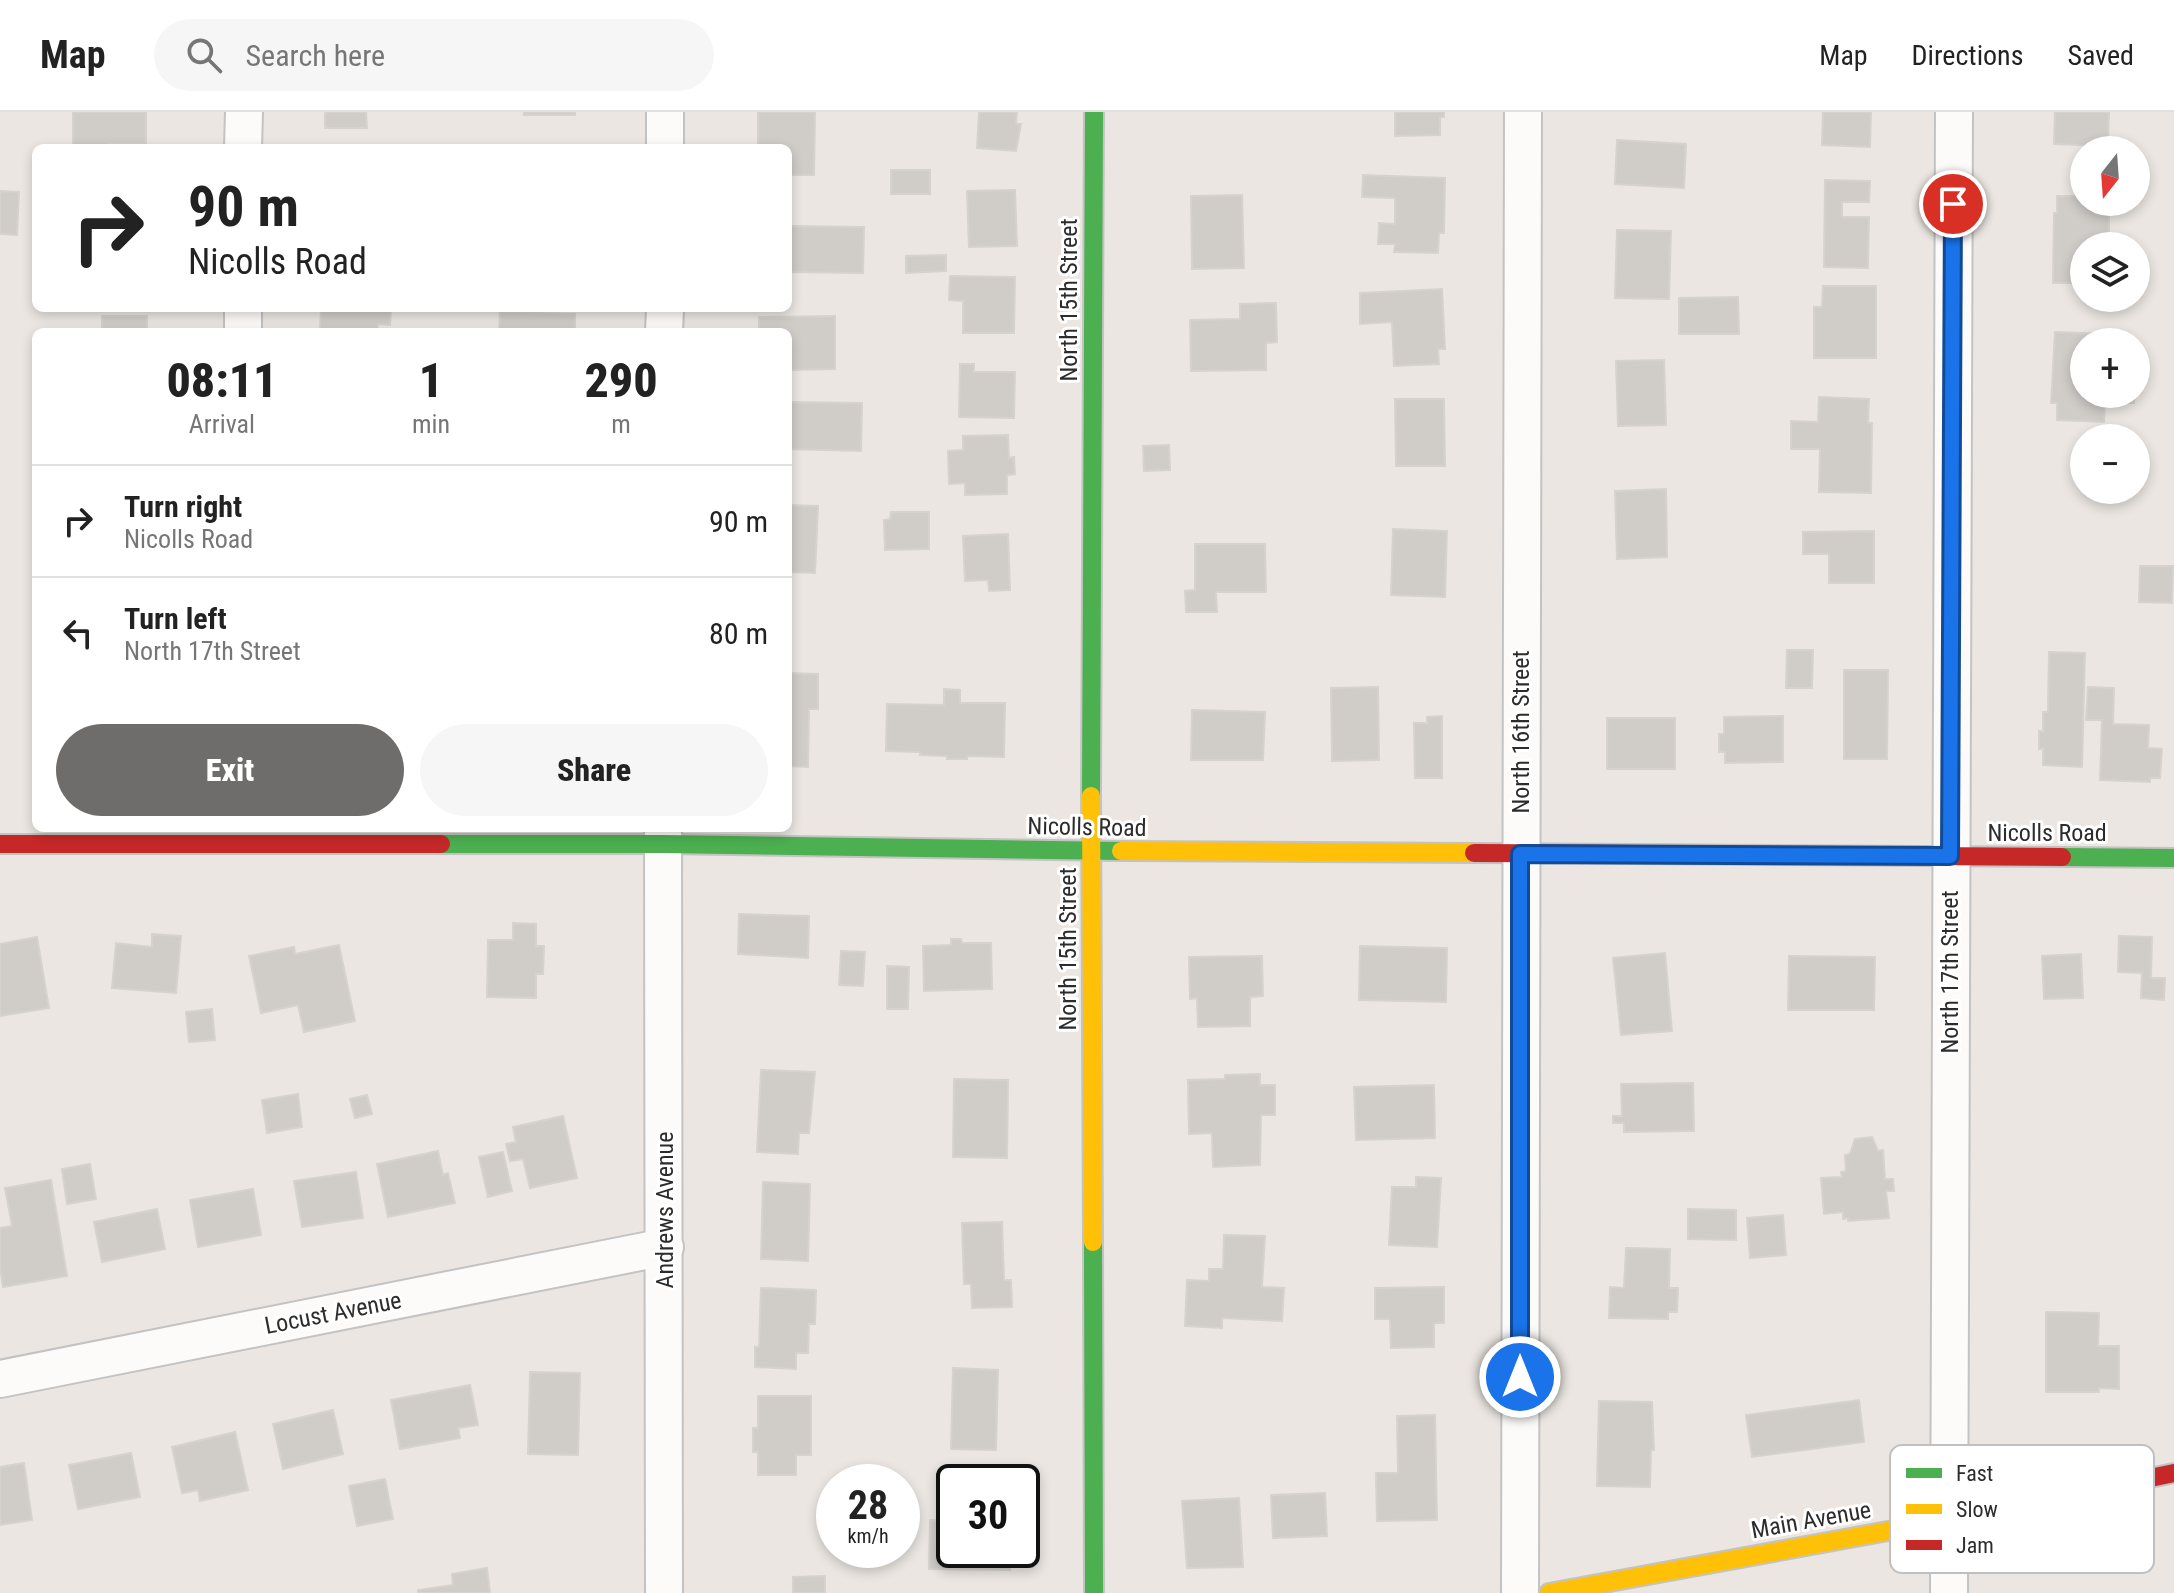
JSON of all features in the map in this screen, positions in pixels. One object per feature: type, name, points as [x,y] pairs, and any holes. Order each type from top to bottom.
[{"type":"street","points":[[243,144],[244,112]]},
{"type":"street","points":[[665,112],[665,144]]},
{"type":"street","name":"North 15th Street","points":[[1094,112],[1091,851],[1094,1593]]},
{"type":"street","name":"North 16th Street","points":[[1520,1593],[1523,112]]},
{"type":"street","name":"North 17th Street","points":[[1949,1445],[1954,112]]},
{"type":"street","name":"Nicolls Road","points":[[0,844],[242,837],[663,836],[1091,851],[2174,858]]},
{"type":"street","name":"Andrews Avenue","points":[[663,836],[664,1593]]},
{"type":"street","name":"Locust Avenue","points":[[0,1379],[665,1247]]},
{"type":"street","name":"Main Avenue","points":[[2154,1477],[2174,1473]]},
{"type":"street","name":"Main Avenue","points":[[1549,1593],[1890,1531]]},
{"type":"building","points":[[73,112],[146,112],[146,144],[73,144]]},
{"type":"building","points":[[325,112],[366,112],[367,128],[325,128]]},
{"type":"building","points":[[524,112],[575,112],[575,115],[524,115]]},
{"type":"building","points":[[758,112],[815,112],[814,175],[792,175],[792,144],[758,144]]},
{"type":"building","points":[[979,112],[1017,112],[1016,124],[1021,124],[1016,151],[977,148]]},
{"type":"building","points":[[1395,112],[1444,112],[1444,117],[1440,117],[1440,135],[1395,136]]},
{"type":"building","points":[[1823,112],[1871,112],[1870,147],[1822,145]]},
{"type":"building","points":[[2055,112],[2109,112],[2108,136],[2070,136],[2070,145],[2054,144]]},
{"type":"building","points":[[1617,140],[1686,144],[1684,188],[1615,184]]},
{"type":"building","points":[[891,170],[930,170],[930,194],[891,194]]},
{"type":"building","points":[[1363,175],[1445,178],[1444,233],[1439,233],[1438,253],[1394,252],[1395,244],[1378,244],[1379,223],[1395,224],[1395,198],[1362,197]]},
{"type":"building","points":[[1825,180],[1870,181],[1869,202],[1842,202],[1842,217],[1869,217],[1868,268],[1824,267]]},
{"type":"building","points":[[1015,190],[1017,246],[969,247],[967,191]]},
{"type":"building","points":[[0,191],[19,192],[17,235],[0,234]]},
{"type":"building","points":[[1242,195],[1244,268],[1192,269],[1191,196]]},
{"type":"building","points":[[2057,196],[2070,196],[2070,216],[2109,216],[2109,232],[2070,232],[2070,283],[2053,283],[2054,213],[2057,213]]},
{"type":"building","points":[[792,226],[864,227],[863,273],[792,272]]},
{"type":"building","points":[[1617,230],[1671,231],[1669,299],[1615,298]]},
{"type":"building","points":[[946,255],[946,271],[906,273],[906,256]]},
{"type":"building","points":[[950,276],[1015,277],[1014,333],[963,333],[963,301],[949,300]]},
{"type":"building","points":[[1823,286],[1876,286],[1876,358],[1814,358],[1814,307],[1822,307]]},
{"type":"building","points":[[1442,289],[1445,349],[1438,349],[1439,364],[1394,366],[1392,322],[1360,324],[1360,293]]},
{"type":"building","points":[[1738,297],[1739,334],[1679,334],[1679,298]]},
{"type":"building","points":[[1276,303],[1277,342],[1266,343],[1266,370],[1191,371],[1190,320],[1240,319],[1240,304]]},
{"type":"building","points":[[321,312],[391,312],[390,325],[378,324],[378,328],[320,328]]},
{"type":"building","points":[[500,312],[575,314],[575,328],[499,328]]},
{"type":"building","points":[[102,316],[147,316],[147,328],[102,328]]},
{"type":"building","points":[[835,316],[835,369],[792,370],[792,328],[759,328],[759,317]]},
{"type":"building","points":[[2055,332],[2070,333],[2070,408],[2105,408],[2104,422],[2057,420],[2057,403],[2051,403]]},
{"type":"building","points":[[1664,360],[1666,425],[1618,426],[1616,361]]},
{"type":"building","points":[[960,364],[974,364],[974,372],[1015,372],[1014,418],[959,417]]},
{"type":"building","points":[[1819,397],[1869,399],[1868,423],[1872,423],[1871,493],[1819,492],[1820,449],[1791,449],[1791,421],[1818,422]]},
{"type":"building","points":[[1395,399],[1444,399],[1445,466],[1396,466]]},
{"type":"building","points":[[792,402],[862,403],[861,451],[792,449]]},
{"type":"building","points":[[1008,435],[1009,458],[1014,457],[1015,474],[1007,475],[1007,494],[965,495],[965,483],[949,484],[948,451],[963,450],[963,436]]},
{"type":"building","points":[[1169,445],[1170,470],[1144,471],[1143,446]]},
{"type":"building","points":[[1666,489],[1667,557],[1617,559],[1615,491]]},
{"type":"building","points":[[792,505],[818,506],[815,573],[792,572]]},
{"type":"building","points":[[891,512],[929,512],[929,549],[885,550],[884,520],[890,519]]},
{"type":"building","points":[[1393,529],[1447,531],[1445,597],[1391,595]]},
{"type":"building","points":[[1874,531],[1874,583],[1829,583],[1829,554],[1803,554],[1803,532]]},
{"type":"building","points":[[1008,534],[1010,590],[989,591],[988,580],[965,581],[963,536]]},
{"type":"building","points":[[1195,544],[1265,544],[1266,592],[1216,592],[1217,612],[1186,612],[1185,591],[1195,590]]},
{"type":"building","points":[[2140,566],[2173,566],[2172,603],[2139,602]]},
{"type":"building","points":[[1787,650],[1813,650],[1812,688],[1786,688]]},
{"type":"building","points":[[2049,652],[2085,653],[2082,767],[2043,765],[2039,731],[2043,731],[2043,712],[2048,712]]},
{"type":"building","points":[[1844,670],[1888,670],[1887,759],[1844,759]]},
{"type":"building","points":[[792,673],[818,674],[818,709],[809,709],[808,767],[792,766]]},
{"type":"building","points":[[1378,687],[1379,760],[1332,761],[1331,688]]},
{"type":"building","points":[[2088,687],[2114,688],[2113,724],[2149,725],[2148,748],[2162,749],[2160,778],[2150,778],[2150,782],[2100,780],[2102,720],[2086,720]]},
{"type":"building","points":[[944,689],[960,690],[960,703],[1005,703],[1004,757],[947,759],[947,756],[920,755],[920,752],[886,751],[887,704],[944,705]]},
{"type":"building","points":[[1192,710],[1265,712],[1263,760],[1191,760]]},
{"type":"building","points":[[1442,716],[1442,778],[1415,778],[1414,723],[1427,723],[1427,717]]},
{"type":"building","points":[[1783,716],[1783,762],[1725,763],[1725,752],[1719,752],[1719,734],[1724,734],[1724,717]]},
{"type":"building","points":[[1607,718],[1675,718],[1675,769],[1607,769]]},
{"type":"building","points":[[739,914],[809,916],[808,958],[738,954]]},
{"type":"building","points":[[513,923],[536,924],[536,946],[544,946],[543,974],[536,974],[536,998],[487,997],[488,940],[513,940]]},
{"type":"building","points":[[152,934],[181,936],[176,993],[112,988],[116,943],[152,947]]},
{"type":"building","points":[[2119,936],[2152,937],[2151,978],[2165,978],[2164,1000],[2141,998],[2142,973],[2118,972]]},
{"type":"building","points":[[37,937],[49,1008],[0,1016],[0,944]]},
{"type":"building","points":[[951,939],[961,939],[962,943],[991,943],[992,989],[924,991],[923,946],[951,945]]},
{"type":"building","points":[[339,945],[355,1021],[304,1032],[298,1005],[261,1013],[249,956],[294,947],[295,954]]},
{"type":"building","points":[[1360,946],[1447,948],[1446,1002],[1359,1000]]},
{"type":"building","points":[[841,951],[865,952],[863,986],[839,985]]},
{"type":"building","points":[[1665,953],[1672,1031],[1621,1035],[1613,958]]},
{"type":"building","points":[[2081,954],[2083,998],[2044,999],[2042,956]]},
{"type":"building","points":[[1262,956],[1263,996],[1250,997],[1250,1026],[1198,1027],[1197,998],[1190,999],[1189,957]]},
{"type":"building","points":[[1789,956],[1875,957],[1874,1010],[1788,1010]]},
{"type":"building","points":[[887,966],[909,967],[908,1009],[887,1009]]},
{"type":"building","points":[[212,1009],[215,1040],[189,1042],[186,1012]]},
{"type":"building","points":[[761,1070],[815,1072],[809,1133],[799,1133],[798,1154],[757,1152]]},
{"type":"building","points":[[1260,1074],[1260,1085],[1275,1085],[1275,1115],[1261,1115],[1260,1165],[1213,1167],[1212,1133],[1189,1134],[1188,1080]]},
{"type":"building","points":[[954,1079],[1008,1080],[1007,1158],[953,1157]]},
{"type":"building","points":[[1693,1083],[1694,1131],[1624,1132],[1624,1123],[1613,1123],[1613,1116],[1622,1116],[1621,1084]]},
{"type":"building","points":[[1434,1085],[1435,1138],[1356,1140],[1354,1087]]},
{"type":"building","points":[[298,1094],[302,1127],[267,1133],[262,1100]]},
{"type":"building","points":[[367,1095],[372,1114],[355,1118],[350,1099]]},
{"type":"building","points":[[563,1116],[577,1178],[530,1188],[523,1159],[510,1161],[506,1144],[516,1142],[513,1127]]},
{"type":"building","points":[[1872,1137],[1878,1151],[1883,1150],[1885,1179],[1893,1179],[1894,1191],[1886,1191],[1889,1218],[1848,1221],[1848,1218],[1843,1219],[1843,1212],[1824,1214],[1821,1178],[1842,1177],[1841,1172],[1846,1171],[1845,1155],[1850,1154],[1855,1139]]},
{"type":"building","points":[[438,1151],[443,1175],[448,1173],[455,1203],[388,1217],[377,1164]]},
{"type":"building","points":[[503,1152],[512,1191],[488,1197],[479,1157]]},
{"type":"building","points":[[90,1164],[96,1199],[67,1204],[62,1169]]},
{"type":"building","points":[[356,1172],[363,1218],[302,1227],[294,1181]]},
{"type":"building","points":[[1416,1177],[1441,1178],[1437,1247],[1389,1245],[1392,1187],[1416,1187]]},
{"type":"building","points":[[51,1180],[67,1276],[3,1287],[0,1228],[12,1226],[5,1188]]},
{"type":"building","points":[[763,1182],[810,1184],[808,1261],[761,1259]]},
{"type":"building","points":[[253,1189],[261,1235],[198,1247],[190,1200]]},
{"type":"building","points":[[157,1209],[165,1249],[102,1262],[94,1222]]},
{"type":"building","points":[[1688,1209],[1736,1210],[1736,1240],[1688,1239]]},
{"type":"building","points":[[1783,1215],[1786,1255],[1750,1258],[1747,1218]]},
{"type":"building","points":[[1002,1222],[1004,1280],[1011,1280],[1012,1307],[972,1308],[971,1284],[964,1284],[962,1223]]},
{"type":"building","points":[[1224,1235],[1265,1236],[1262,1287],[1284,1288],[1282,1321],[1222,1318],[1222,1328],[1185,1326],[1187,1280],[1209,1281],[1209,1269],[1223,1269]]},
{"type":"building","points":[[1626,1248],[1670,1249],[1669,1288],[1678,1288],[1677,1312],[1668,1312],[1668,1319],[1609,1318],[1610,1287],[1624,1288]]},
{"type":"building","points":[[1444,1287],[1444,1323],[1434,1323],[1434,1347],[1391,1348],[1390,1319],[1375,1319],[1375,1288]]},
{"type":"building","points":[[761,1288],[816,1290],[815,1324],[809,1324],[808,1353],[796,1353],[796,1369],[755,1367],[755,1347],[759,1347]]},
{"type":"building","points":[[2046,1312],[2099,1313],[2098,1346],[2119,1346],[2119,1389],[2046,1392]]},
{"type":"building","points":[[953,1368],[998,1370],[996,1450],[951,1449]]},
{"type":"building","points":[[530,1372],[580,1373],[578,1455],[528,1454]]},
{"type":"building","points":[[470,1385],[478,1425],[458,1428],[460,1438],[400,1449],[391,1400]]},
{"type":"building","points":[[758,1396],[811,1396],[811,1455],[796,1455],[796,1475],[758,1475],[758,1452],[753,1452],[753,1428],[758,1428]]},
{"type":"building","points":[[1859,1400],[1864,1442],[1752,1457],[1746,1415]]},
{"type":"building","points":[[1599,1401],[1652,1402],[1654,1450],[1651,1450],[1650,1487],[1597,1486]]},
{"type":"building","points":[[333,1410],[343,1454],[283,1469],[273,1424]]},
{"type":"building","points":[[1435,1415],[1437,1520],[1377,1521],[1376,1473],[1398,1473],[1397,1416]]},
{"type":"building","points":[[235,1432],[248,1490],[200,1501],[198,1490],[182,1493],[172,1447]]},
{"type":"building","points":[[131,1453],[140,1497],[78,1509],[69,1465]]},
{"type":"building","points":[[24,1463],[32,1520],[0,1525],[0,1467]]},
{"type":"building","points":[[385,1479],[393,1519],[357,1526],[349,1486]]},
{"type":"building","points":[[1325,1493],[1327,1536],[1273,1538],[1271,1495]]},
{"type":"building","points":[[1239,1498],[1243,1567],[1187,1568],[1182,1501]]},
{"type":"building","points":[[930,1520],[936,1520],[936,1568],[1010,1570],[929,1569]]},
{"type":"building","points":[[487,1568],[490,1593],[418,1593],[418,1590],[453,1585],[452,1574]]},
{"type":"building","points":[[825,1576],[825,1593],[793,1593],[793,1577]]},
{"type":"traffic: fast","points":[[1091,796],[1094,112]]},
{"type":"traffic: fast","points":[[441,844],[1121,851]]},
{"type":"traffic: fast","points":[[2062,857],[2174,858]]},
{"type":"traffic: fast","points":[[1093,1242],[1094,1593]]},
{"type":"traffic: slow","points":[[1091,796],[1093,1242]]},
{"type":"traffic: slow","points":[[1121,851],[1474,853]]},
{"type":"traffic: slow","points":[[1549,1593],[1890,1531]]},
{"type":"traffic: jam","points":[[0,844],[441,844]]},
{"type":"traffic: jam","points":[[1474,853],[2062,857]]},
{"type":"traffic: jam","points":[[2154,1477],[2174,1473]]},
{"type":"route","points":[[1520,1377],[1520,854],[1950,856],[1953,204]]}]
